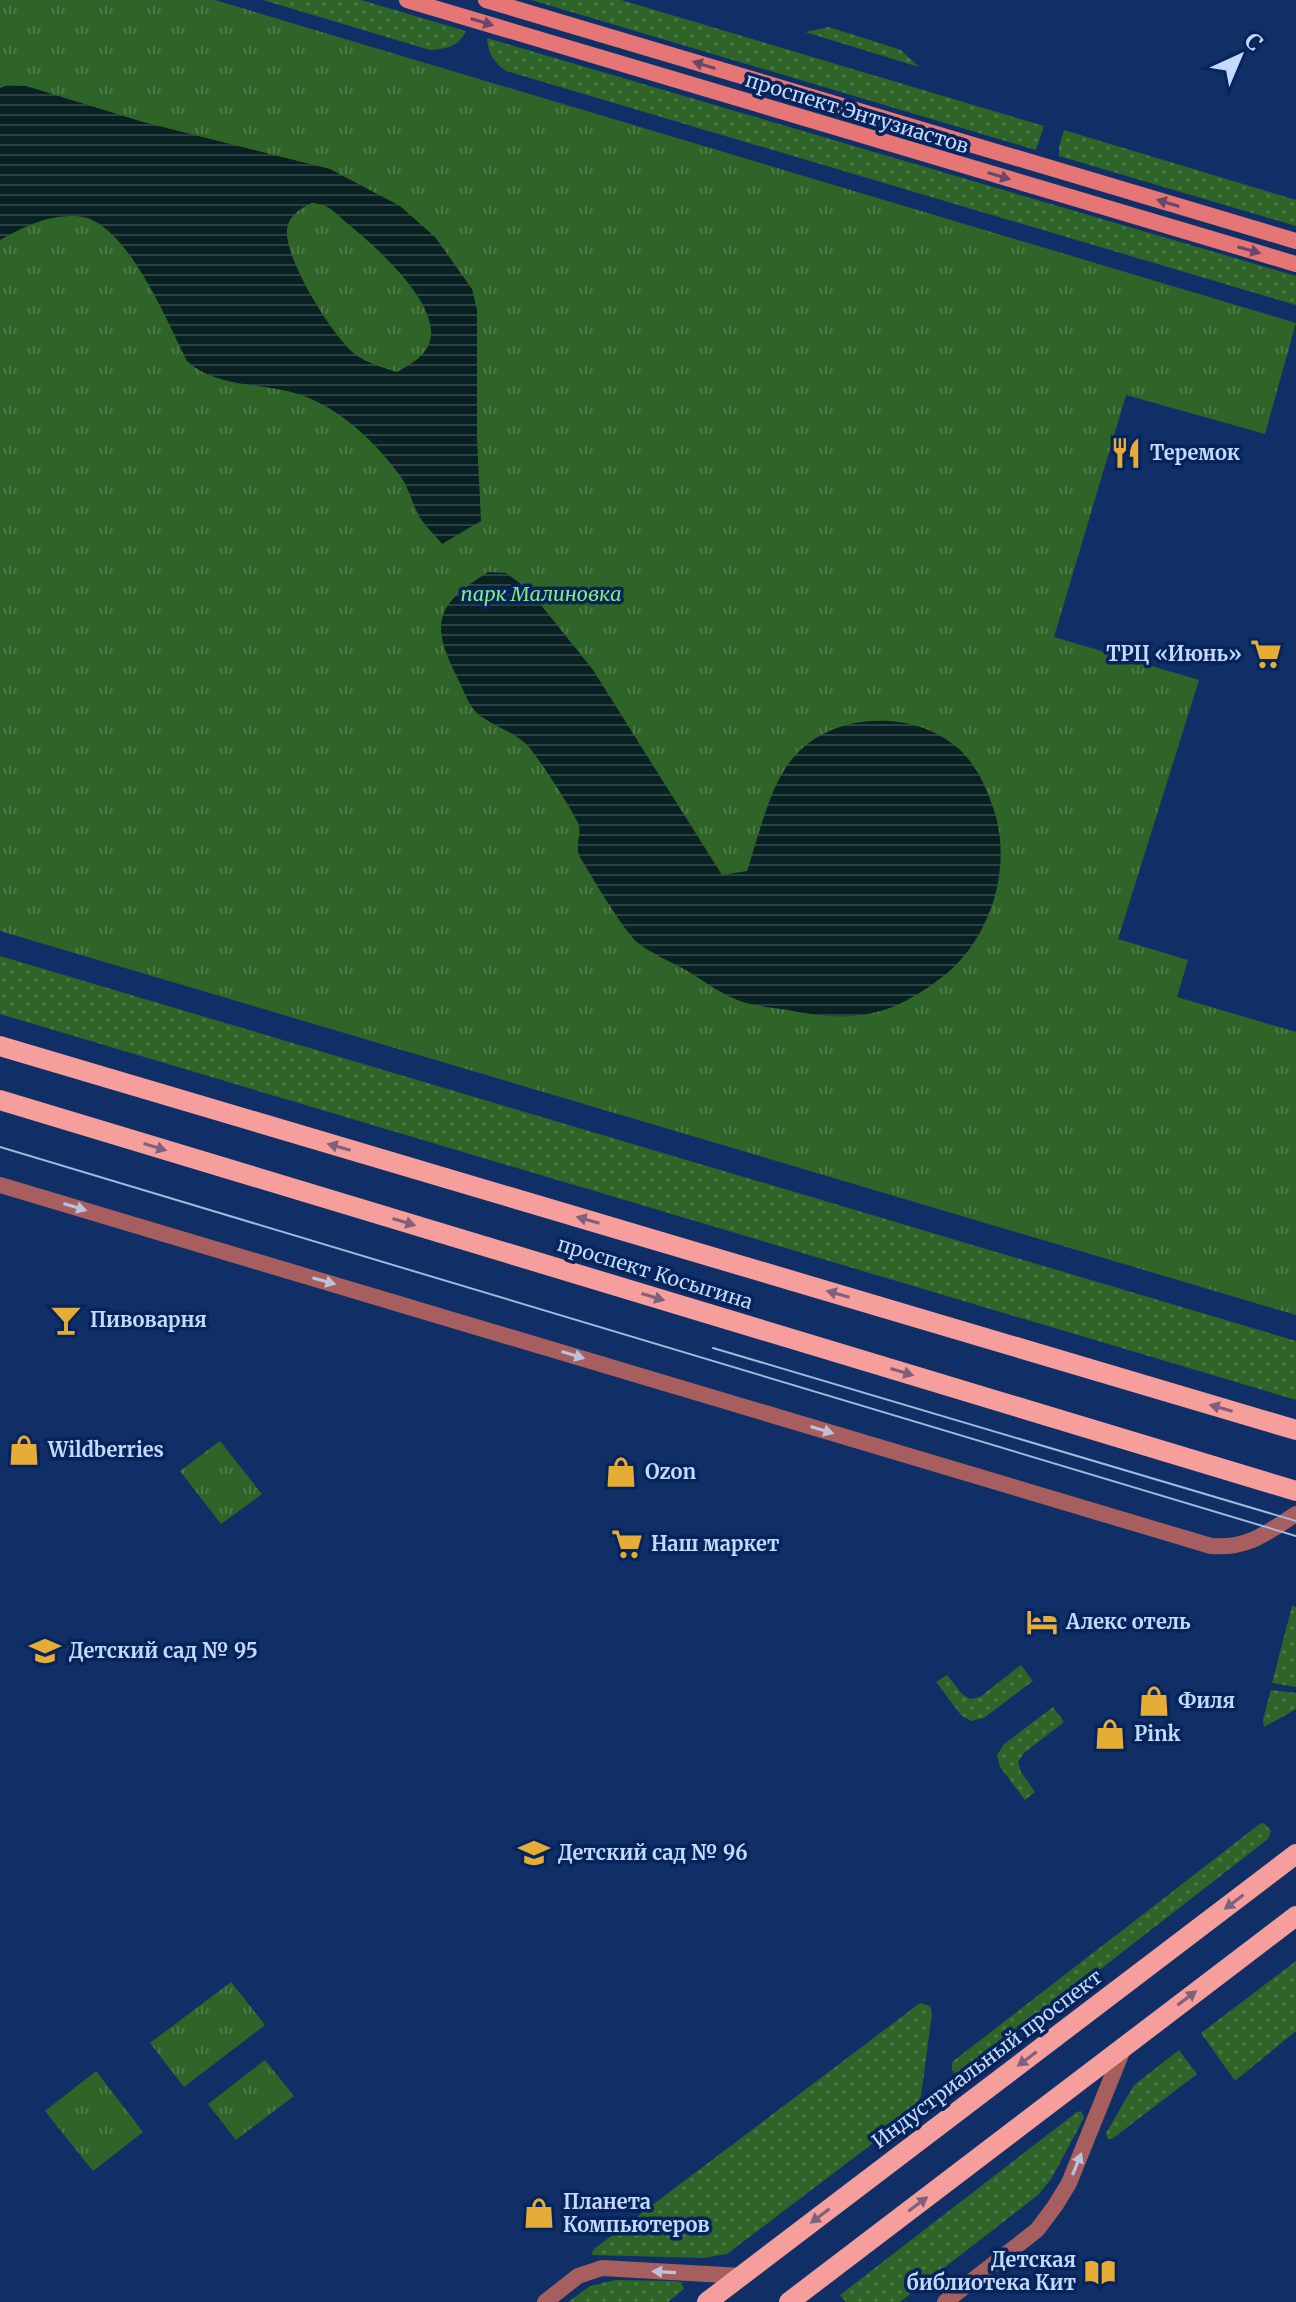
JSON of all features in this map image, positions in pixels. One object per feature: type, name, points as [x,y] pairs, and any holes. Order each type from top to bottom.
[{"type":"main road","name":"проспект Косыгина","points":[[0,1046],[1296,1430]]},
{"type":"main road","name":"проспект Косыгина","points":[[0,1100],[1296,1491]]},
{"type":"main road","name":"Индустриальный проспект","points":[[707,2302],[1296,1854]]},
{"type":"main road","points":[[789,2302],[1296,1916]]},
{"type":"street","name":"проспект Энтузиастов","points":[[407,0],[1296,264]]},
{"type":"street","name":"проспект Энтузиастов","points":[[486,0],[1296,241]]},
{"type":"street","points":[[0,1185],[1211,1546],[1230,1548],[1246,1544],[1296,1514]]},
{"type":"street","points":[[945,2302],[1037,2230],[1055,2206],[1069,2183],[1125,2045]]},
{"type":"street","points":[[545,2302],[578,2276],[602,2268],[742,2276]]},
{"type":"green space","name":"парк Малиновка","points":[[0,0],[215,0],[1296,323],[1265,434],[1126,395],[1054,637],[1199,680],[1118,939],[1188,960],[1177,997],[1296,1032],[1296,1315],[0,931]]},
{"type":"green space","points":[[263,0],[361,0],[466,31],[455,44],[430,50]]},
{"type":"green space","points":[[531,0],[621,0],[1044,126],[1036,150]]},
{"type":"green space","points":[[829,27],[901,50],[919,67],[805,32]]},
{"type":"green space","points":[[487,38],[1296,276],[1296,305],[506,71],[492,57]]},
{"type":"green space","points":[[1064,130],[1296,200],[1296,226],[1059,156]]},
{"type":"green space","points":[[0,956],[1296,1341],[1296,1400],[0,1014]]},
{"type":"green space","points":[[220,1441],[262,1494],[221,1524],[180,1471]]},
{"type":"green space","points":[[1292,1606],[1296,1607],[1296,1687],[1272,1683]]},
{"type":"green space","points":[[1021,1665],[1033,1681],[984,1718],[971,1721],[961,1715],[936,1682],[947,1675],[962,1694],[970,1699],[980,1697]]},
{"type":"green space","points":[[1271,1690],[1296,1693],[1296,1709],[1264,1727],[1263,1720]]},
{"type":"green space","points":[[1053,1707],[1064,1722],[1024,1753],[1018,1762],[1035,1792],[1025,1800],[1000,1767],[997,1755],[1004,1744]]},
{"type":"green space","points":[[1261,1823],[1271,1831],[1268,1839],[963,2076],[955,2074],[952,2062]]},
{"type":"green space","points":[[1296,1961],[1296,2031],[1235,2081],[1201,2033]]},
{"type":"green space","points":[[231,1982],[265,2025],[184,2087],[150,2043]]},
{"type":"green space","points":[[920,2003],[930,2006],[932,2013],[921,2096],[912,2113],[901,2122],[727,2254],[704,2258],[591,2255],[594,2249]]},
{"type":"green space","points":[[1179,2050],[1197,2074],[1108,2139],[1106,2133],[1134,2085]]},
{"type":"green space","points":[[265,2060],[294,2096],[236,2140],[208,2104]]},
{"type":"green space","points":[[96,2071],[143,2132],[93,2171],[45,2111]]},
{"type":"green space","points":[[1081,2111],[1084,2118],[1051,2179],[1038,2195],[900,2302],[846,2302],[840,2295],[1077,2112]]},
{"type":"green space","points":[[615,2280],[675,2281],[681,2282],[684,2289],[668,2302],[568,2302],[590,2286]]},
{"type":"shaded area","points":[[26,86],[143,122],[330,169],[400,206],[435,237],[472,289],[477,310],[477,439],[481,521],[442,544],[419,516],[404,482],[392,465],[348,421],[309,398],[214,377],[187,361],[142,274],[111,233],[93,221],[75,216],[45,220],[0,240],[0,88]],"holes":[[[312,203],[330,208],[374,246],[404,278],[426,312],[431,329],[429,344],[419,357],[397,372],[365,360],[346,346],[301,277],[288,243],[287,230],[296,213]]]},
{"type":"shaded area","points":[[488,572],[506,573],[529,590],[593,670],[722,875],[747,871],[771,797],[785,769],[810,742],[829,731],[851,724],[897,722],[941,736],[959,749],[983,782],[997,821],[1000,842],[998,885],[992,906],[973,944],[960,961],[926,989],[891,1008],[856,1016],[816,1015],[738,1000],[638,943],[617,917],[581,859],[578,851],[579,826],[547,773],[523,741],[474,710],[448,658],[441,628],[448,605]]},
{"type":"tram line","points":[[0,1147],[1296,1536]]},
{"type":"tram line","points":[[713,1348],[1296,1521]]},
{"type":"place","name":"Теремок","points":[[1126,453]]},
{"type":"place","name":"ТРЦ «Июнь»","points":[[1266,654]]},
{"type":"place","name":"Пивоварня","points":[[66,1320]]},
{"type":"place","name":"Wildberries","points":[[24,1450]]},
{"type":"place","name":"Ozon","points":[[621,1472]]},
{"type":"place","name":"Наш маркет","points":[[627,1544]]},
{"type":"place","name":"Алекс отель","points":[[1042,1622]]},
{"type":"place","name":"Детский сад № 95","points":[[45,1651]]},
{"type":"place","name":"Филя","points":[[1154,1701]]},
{"type":"place","name":"Pink","points":[[1110,1734]]},
{"type":"place","name":"Детский сад № 96","points":[[534,1853]]},
{"type":"place","name":"Планета Компьютеров","points":[[539,2213]]},
{"type":"place","name":"Детская библиотека Кит","points":[[1100,2272]]}]
